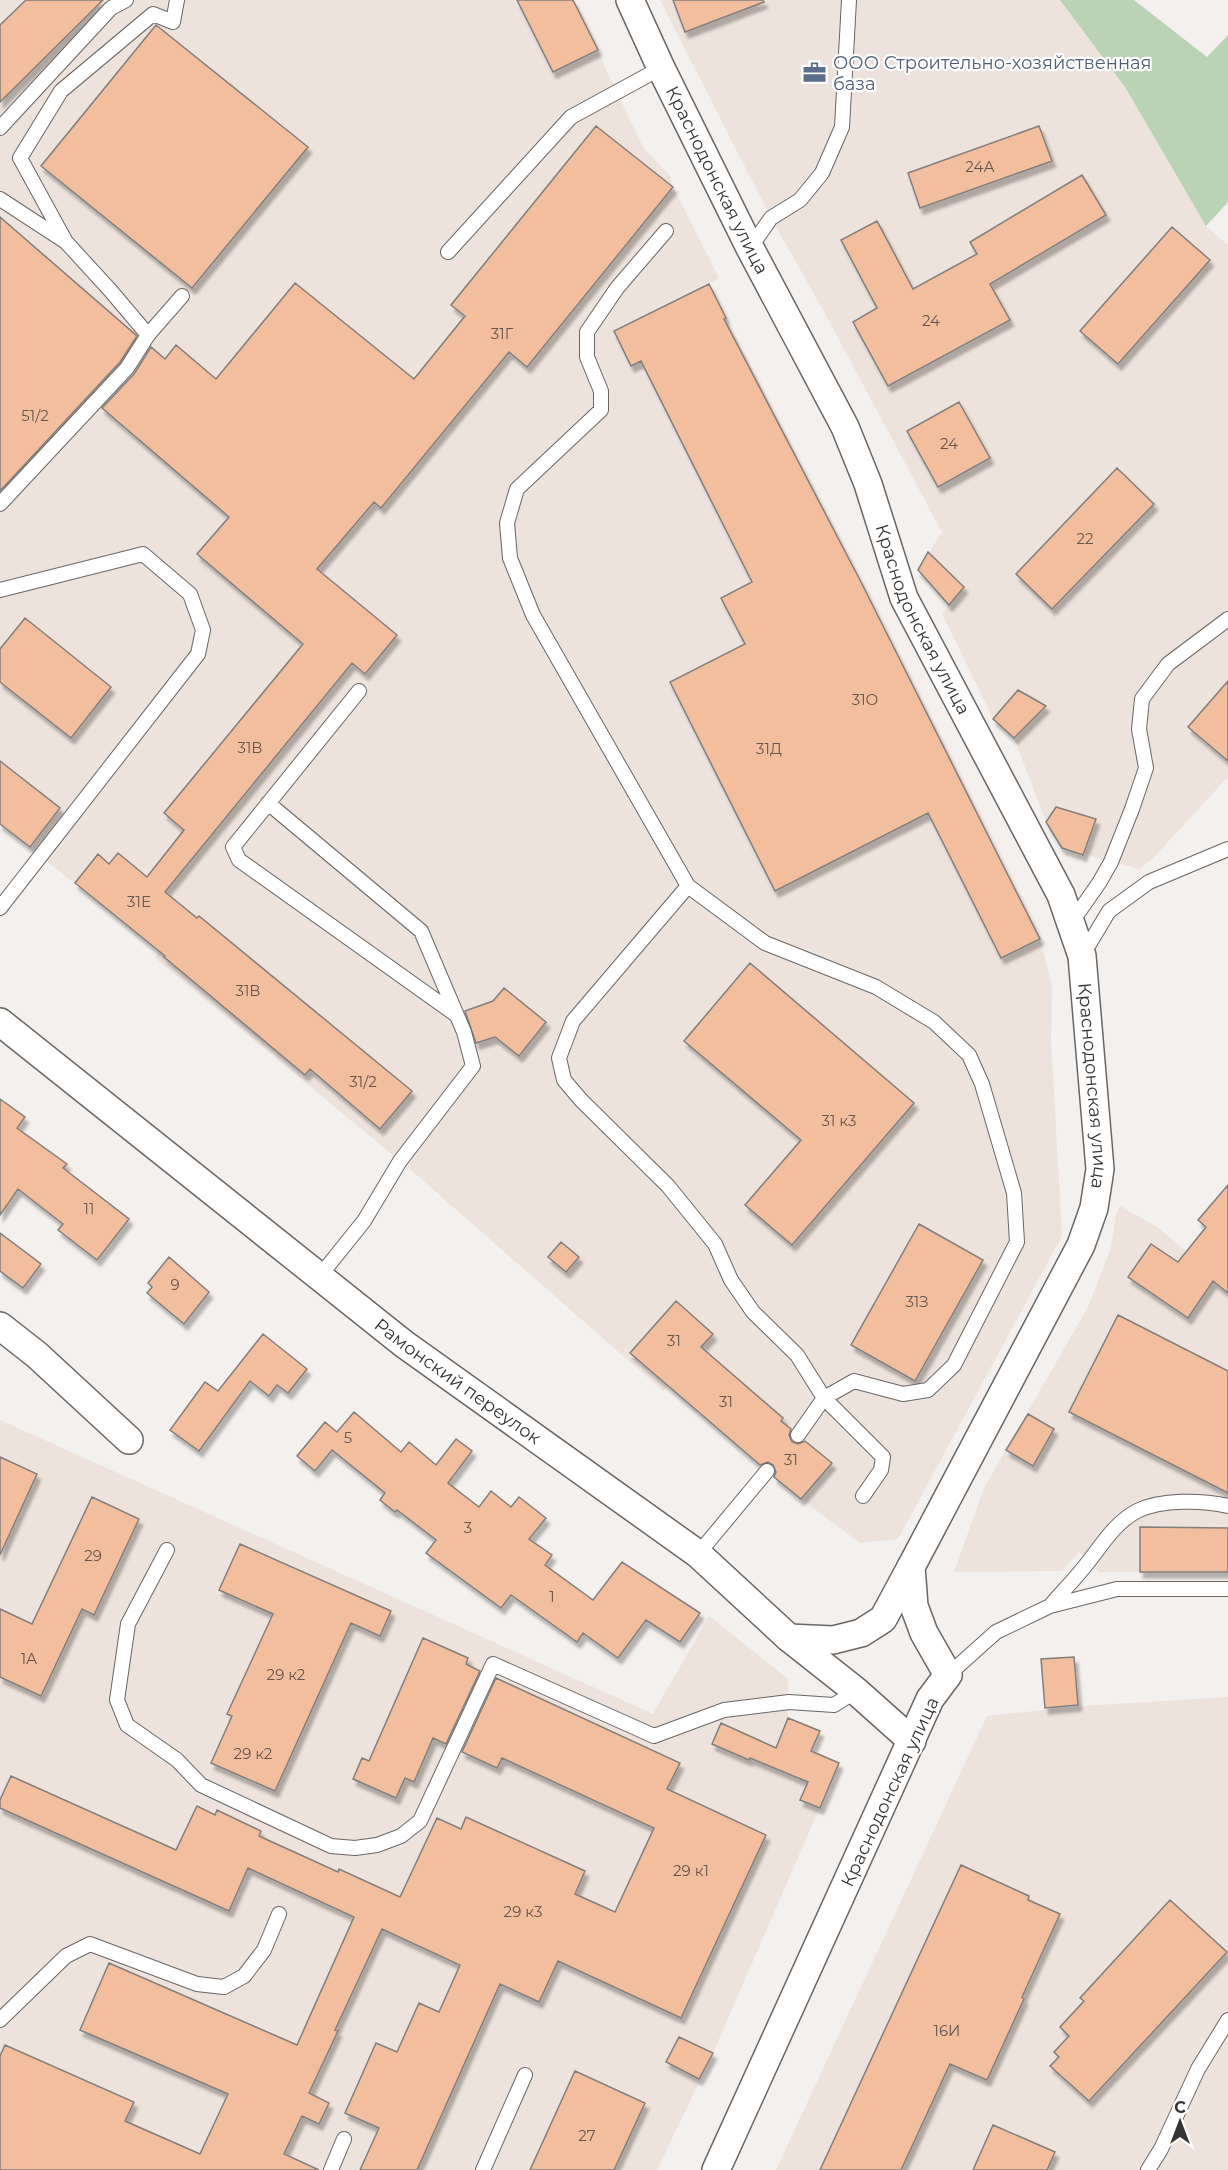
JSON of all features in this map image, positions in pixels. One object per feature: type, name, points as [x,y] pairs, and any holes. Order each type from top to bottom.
[{"type":"street","name":"Краснодонская улица","points":[[630,0],[750,248],[845,427],[868,484],[904,598],[1061,895],[1082,956],[1100,1169],[1094,1208],[1081,1245],[883,1619],[861,1633],[833,1640],[789,1638]]},
{"type":"street","name":"Рамонский переулок","points":[[0,1022],[404,1344],[698,1554],[789,1638],[856,1691],[912,1741]]},
{"type":"street","points":[[0,1326],[37,1355],[129,1440]]},
{"type":"street","points":[[911,1567],[914,1606],[924,1633],[948,1675]]},
{"type":"street","name":"Краснодонская улица","points":[[716,2170],[930,1700],[948,1675]]},
{"type":"lane","points":[[0,128],[111,8],[126,0]]},
{"type":"lane","points":[[66,243],[20,158],[61,92],[153,14],[173,22],[177,0]]},
{"type":"lane","points":[[750,248],[771,218],[800,200],[822,173],[842,127],[849,0]]},
{"type":"lane","points":[[448,252],[571,117],[661,68]]},
{"type":"lane","points":[[0,199],[66,243],[148,335]]},
{"type":"lane","points":[[666,231],[617,288],[587,332],[587,357],[601,391],[601,410],[517,489],[507,523],[510,558],[533,615],[688,886],[765,942],[876,987],[934,1022],[969,1055],[981,1084],[1014,1193],[1017,1242],[954,1365],[928,1390],[903,1394],[854,1381],[824,1398],[798,1435]]},
{"type":"lane","points":[[0,504],[127,368],[148,335],[183,296]]},
{"type":"lane","points":[[0,590],[143,554],[190,594],[203,630],[198,654],[0,908]]},
{"type":"lane","points":[[1071,923],[1111,862],[1146,768],[1139,729],[1142,699],[1168,664],[1228,619]]},
{"type":"lane","points":[[359,691],[233,847],[239,860],[457,1015]]},
{"type":"lane","points":[[268,803],[421,931],[457,1015],[474,1066],[400,1161],[364,1221],[319,1277]]},
{"type":"lane","points":[[1082,956],[1109,911],[1149,882],[1228,849]]},
{"type":"lane","points":[[688,886],[573,1021],[559,1058],[564,1080],[581,1100],[668,1186],[715,1244],[731,1280],[753,1312],[797,1355],[824,1398],[883,1457],[881,1470],[863,1496]]},
{"type":"lane","points":[[698,1554],[767,1471]]},
{"type":"lane","points":[[1050,1606],[1089,1562],[1110,1532],[1137,1511],[1175,1501],[1228,1506]]},
{"type":"lane","points":[[167,1550],[128,1624],[117,1700],[128,1725],[177,1760],[201,1785],[331,1846],[355,1848],[377,1845],[401,1836],[420,1821],[493,1664],[654,1736],[724,1710],[789,1702],[834,1705],[856,1691]]},
{"type":"lane","points":[[948,1675],[996,1632],[1050,1606],[1117,1590],[1228,1589]]},
{"type":"lane","points":[[0,2020],[66,1956],[90,1944],[197,1984],[224,1987],[244,1976],[264,1950],[279,1914]]},
{"type":"lane","points":[[1148,2170],[1161,2149],[1198,2069],[1228,2020]]},
{"type":"lane","points":[[483,2170],[525,2075]]},
{"type":"lane","points":[[331,2170],[345,2139]]},
{"type":"shaded area","points":[[0,0],[573,0],[643,147],[670,176],[673,187],[719,278],[709,284],[1040,939],[1052,986],[1051,1040],[1062,1236],[898,1539],[860,1543],[801,1499],[668,1386],[663,1391],[412,1171],[155,958],[159,951],[0,824]]},
{"type":"shaded area","points":[[660,0],[1060,0],[1125,87],[1206,226],[1228,245],[1228,777],[1153,858],[1139,869],[1062,848],[1046,822],[1014,738],[993,719],[942,613],[949,605],[918,570],[942,532],[771,218]]},
{"type":"shaded area","points":[[1120,1206],[1157,1227],[1228,1285],[1228,1572],[1099,1572],[1079,1552],[1062,1571],[954,1572],[984,1488],[1088,1307],[1110,1251],[1116,1215]]},
{"type":"shaded area","points":[[0,1420],[653,1714],[709,1616],[788,1679],[788,1718],[820,1731],[811,1751],[839,1763],[713,2053],[657,2170],[0,2170]]},
{"type":"shaded area","points":[[1228,1697],[1228,2170],[776,2170],[987,1716],[1082,1706]]},
{"type":"green space","points":[[1060,0],[1134,0],[1207,57],[1228,35],[1228,202],[1206,226],[1125,87]]},
{"type":"building","points":[[26,0],[103,0],[0,102],[0,25]]},
{"type":"building","points":[[517,0],[573,0],[598,50],[553,72]]},
{"type":"building","points":[[673,0],[763,0],[764,2],[685,32]]},
{"type":"building","points":[[156,25],[308,147],[192,288],[41,166]]},
{"type":"building","points":[[596,126],[673,187],[527,367],[509,352],[381,508],[374,502],[317,569],[397,635],[365,674],[352,663],[165,892],[197,918],[199,916],[412,1091],[380,1129],[310,1069],[305,1075],[75,883],[98,854],[109,864],[118,853],[147,877],[184,830],[164,813],[303,644],[197,554],[229,517],[102,408],[134,374],[151,347],[165,359],[176,345],[216,379],[295,283],[414,379],[465,316],[451,305]]},
{"type":"building","points":[[1039,126],[1052,161],[920,208],[908,173]]},
{"type":"building","points":[[1082,175],[1106,215],[990,284],[1010,320],[888,386],[853,322],[877,308],[841,240],[877,221],[913,289],[977,254],[970,242]]},
{"type":"building","points":[[0,217],[137,336],[120,362],[0,491]]},
{"type":"building","points":[[1172,227],[1210,260],[1118,364],[1080,331]]},
{"type":"building","points":[[709,284],[726,318],[724,319],[862,584],[1040,939],[1001,958],[928,813],[775,891],[670,682],[745,644],[721,598],[752,582],[641,361],[631,366],[614,331]]},
{"type":"building","points":[[959,402],[990,458],[938,487],[907,431]]},
{"type":"building","points":[[1117,468],[1154,504],[1052,609],[1016,574]]},
{"type":"building","points":[[928,552],[964,587],[949,605],[918,570]]},
{"type":"building","points":[[25,618],[111,687],[71,738],[0,682],[0,649]]},
{"type":"building","points":[[1228,681],[1228,761],[1188,727]]},
{"type":"building","points":[[1018,690],[1046,706],[1014,738],[993,719]]},
{"type":"building","points":[[0,761],[60,808],[30,847],[0,824]]},
{"type":"building","points":[[1056,807],[1096,819],[1083,855],[1062,848],[1046,822]]},
{"type":"building","points":[[750,963],[914,1103],[792,1245],[745,1205],[801,1140],[684,1041]]},
{"type":"building","points":[[504,988],[546,1022],[519,1056],[495,1037],[476,1043],[465,1011],[493,1001]]},
{"type":"building","points":[[0,1099],[25,1117],[17,1128],[67,1164],[63,1168],[129,1219],[97,1260],[58,1230],[63,1224],[18,1189],[0,1215]]},
{"type":"building","points":[[1228,1185],[1228,1293],[1213,1281],[1188,1318],[1128,1277],[1151,1244],[1178,1262],[1206,1227],[1198,1220]]},
{"type":"building","points":[[919,1224],[983,1260],[915,1381],[851,1345]]},
{"type":"building","points":[[0,1233],[41,1264],[23,1288],[0,1271]]},
{"type":"building","points":[[561,1242],[579,1257],[566,1272],[548,1257]]},
{"type":"building","points":[[169,1257],[209,1292],[184,1324],[147,1293],[152,1287],[148,1283]]},
{"type":"building","points":[[676,1301],[713,1334],[701,1347],[783,1418],[781,1421],[791,1429],[789,1435],[792,1442],[798,1444],[805,1441],[832,1463],[801,1499],[774,1477],[776,1472],[773,1465],[768,1462],[760,1465],[630,1353]]},
{"type":"building","points":[[1118,1315],[1228,1371],[1228,1493],[1069,1412]]},
{"type":"building","points":[[263,1334],[307,1369],[288,1393],[277,1385],[269,1396],[250,1381],[199,1451],[170,1430],[205,1382],[218,1391]]},
{"type":"building","points":[[354,1412],[401,1452],[409,1442],[436,1465],[456,1439],[472,1451],[448,1483],[479,1507],[491,1491],[511,1507],[519,1497],[546,1518],[529,1539],[552,1555],[545,1565],[593,1600],[622,1562],[700,1613],[680,1642],[646,1620],[618,1658],[583,1633],[577,1642],[511,1595],[501,1608],[426,1553],[436,1540],[380,1500],[385,1493],[332,1450],[315,1471],[297,1456],[325,1422],[337,1432]]},
{"type":"building","points":[[1028,1414],[1054,1429],[1033,1466],[1006,1450]]},
{"type":"building","points":[[0,1457],[37,1474],[0,1555]]},
{"type":"building","points":[[92,1497],[139,1519],[94,1615],[82,1609],[41,1696],[0,1677],[0,1609],[32,1624]]},
{"type":"building","points":[[1140,1527],[1228,1528],[1228,1572],[1140,1572]]},
{"type":"building","points":[[240,1544],[391,1611],[380,1636],[351,1623],[275,1791],[211,1763],[232,1716],[227,1714],[273,1614],[219,1590]]},
{"type":"building","points":[[423,1638],[468,1658],[466,1664],[480,1671],[446,1744],[433,1738],[414,1782],[405,1778],[396,1798],[353,1779],[362,1758],[369,1761]]},
{"type":"building","points":[[1074,1657],[1078,1705],[1045,1708],[1041,1659]]},
{"type":"building","points":[[496,1678],[680,1763],[667,1789],[766,1835],[681,2018],[558,1961],[539,2002],[500,1984],[417,2170],[360,2170],[379,2128],[345,2113],[376,2043],[397,2052],[419,2003],[439,2012],[460,1965],[382,1929],[335,2030],[338,2031],[309,2093],[329,2103],[319,2124],[302,2116],[284,2154],[319,2170],[0,2170],[0,2056],[5,2045],[134,2102],[125,2121],[200,2154],[228,2094],[80,2030],[109,1963],[297,2045],[354,1917],[248,1868],[229,1911],[0,1808],[0,1800],[11,1776],[176,1850],[197,1806],[215,1815],[217,1810],[261,1831],[259,1836],[400,1897],[437,1818],[461,1829],[466,1817],[585,1871],[575,1894],[615,1912],[654,1828],[502,1758],[497,1768],[462,1752]]},
{"type":"building","points":[[788,1718],[820,1731],[811,1751],[839,1763],[820,1808],[800,1800],[808,1782],[712,1744],[721,1723],[776,1748]]},
{"type":"building","points":[[961,1865],[1029,1896],[1028,1900],[1060,1914],[987,2080],[950,2064],[901,2170],[820,2170]]},
{"type":"building","points":[[1170,1900],[1227,1952],[1089,2101],[1050,2066],[1059,2057],[1054,2052],[1069,2036],[1060,2027],[1084,2001],[1080,1998]]},
{"type":"building","points":[[679,2037],[713,2053],[699,2079],[666,2062]]},
{"type":"building","points":[[575,2071],[645,2103],[614,2170],[530,2170]]},
{"type":"building","points":[[993,2125],[1055,2152],[1047,2170],[973,2170]]},
{"type":"place","name":"ООО Строительно-хозяйственная база","points":[[815,73]]}]
